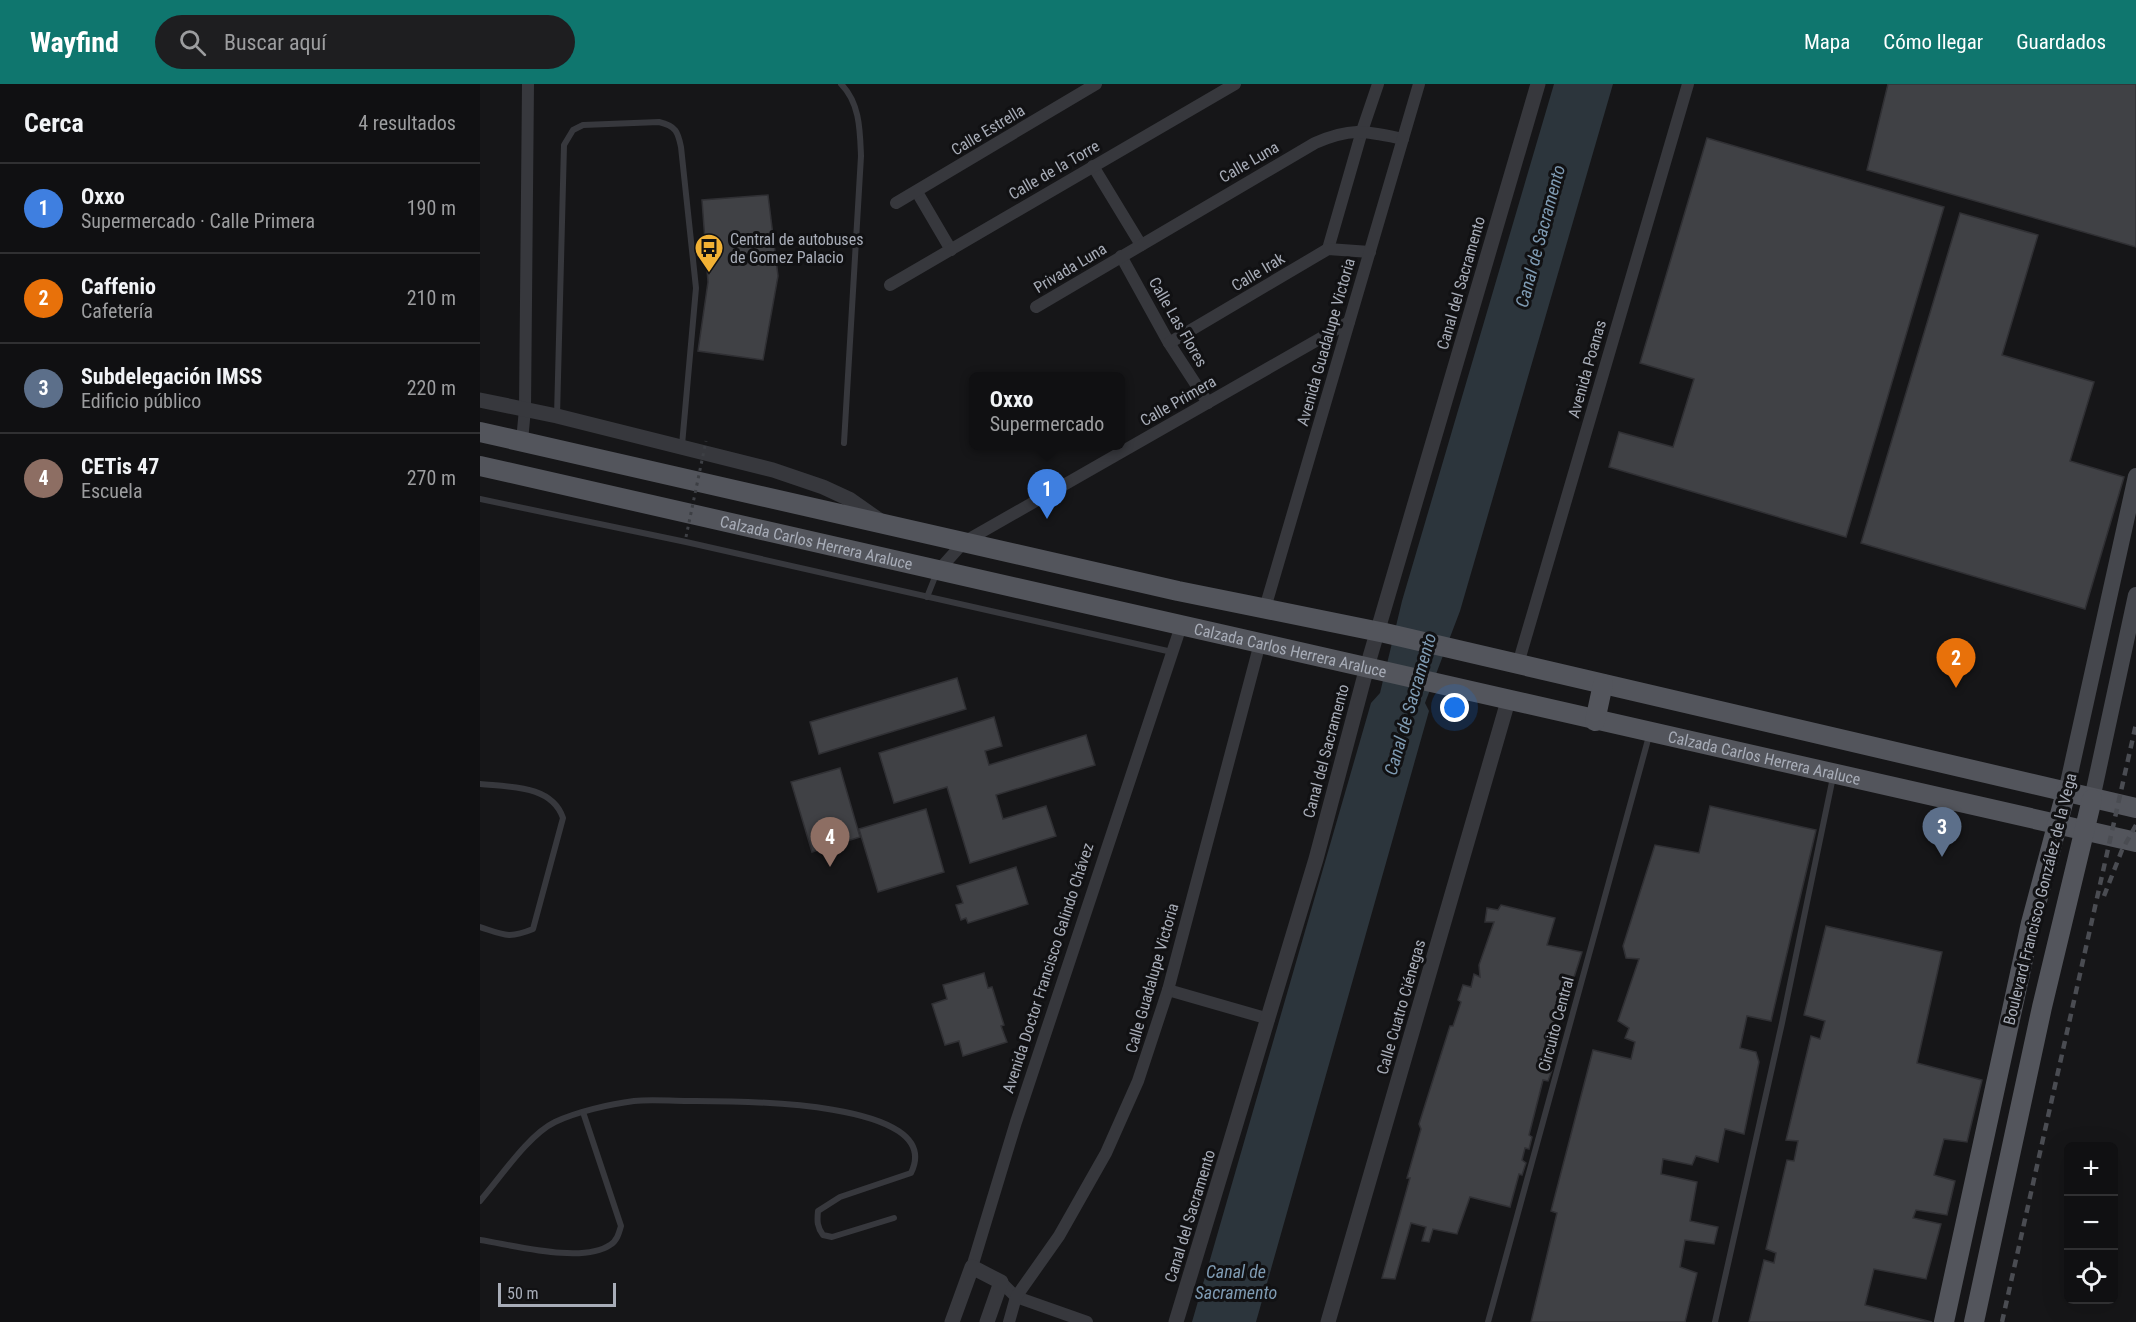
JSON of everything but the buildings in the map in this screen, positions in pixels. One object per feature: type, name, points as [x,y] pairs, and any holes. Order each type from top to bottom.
[{"type":"main road","name":"Calzada Carlos Herrera Araluce","points":[[480,432],[1178,591],[1382,632],[2136,808]]},
{"type":"main road","name":"Calzada Carlos Herrera Araluce","points":[[480,466],[2136,843]]},
{"type":"main road","name":"Boulevard Francisco González de la Vega","points":[[1946,1313],[2031,923],[2059,824],[2136,476]]},
{"type":"main road","name":"Boulevard Francisco González de la Vega","points":[[1975,1317],[2042,1007],[2092,799],[2136,595]]},
{"type":"main road","points":[[1595,721],[1603,684]]},
{"type":"main road","points":[[1990,1110],[2018,1117]]},
{"type":"main road","points":[[1946,1313],[1975,1317]]},
{"type":"street","points":[[522,441],[525,409],[528,84]]},
{"type":"street","name":"Calle Estrella","points":[[896,203],[1096,84]]},
{"type":"street","name":"Calle de la Torre","points":[[890,285],[1235,84]]},
{"type":"street","name":"Avenida Guadalupe Victoria","points":[[1328,249],[1378,84]]},
{"type":"street","name":"Avenida Guadalupe Victoria","points":[[1265,608],[1419,84]]},
{"type":"street","name":"Canal del Sacramento","points":[[1176,1322],[1316,860],[1538,84]]},
{"type":"street","name":"Avenida Poanas","points":[[1518,664],[1688,84]]},
{"type":"street","name":"Calle Luna","points":[[1121,256],[1315,143],[1344,133],[1362,131],[1403,139]]},
{"type":"street","points":[[1094,166],[1141,245]]},
{"type":"street","points":[[917,192],[951,250]]},
{"type":"street","points":[[1328,249],[1370,252]]},
{"type":"street","name":"Calle Irak","points":[[1169,343],[1328,249]]},
{"type":"street","name":"Privada Luna","points":[[1035,307],[1121,256]]},
{"type":"street","name":"Calle Las Flores","points":[[1121,256],[1169,343],[1208,403]]},
{"type":"street","name":"Calle Primera","points":[[938,571],[964,542],[1349,322]]},
{"type":"street","points":[[480,400],[556,416],[773,470],[823,487],[849,499],[886,525]]},
{"type":"street","name":"Avenida Doctor Francisco Galindo Chávez","points":[[952,1322],[972,1267],[1016,1122],[1180,626]]},
{"type":"street","name":"Calle Guadalupe Victoria","points":[[1016,1297],[1059,1236],[1106,1153],[1138,1081],[1168,990],[1260,643]]},
{"type":"street","name":"Calle Cuatro Ciénegas","points":[[1328,1322],[1508,701]]},
{"type":"street","points":[[1168,990],[1269,1019]]},
{"type":"street","points":[[972,1267],[1001,1282],[1016,1297],[1088,1322]]},
{"type":"street","points":[[987,1322],[1001,1282]]},
{"type":"street","points":[[1009,1322],[1016,1297]]},
{"type":"lane","points":[[841,84],[848,91],[856,110],[861,156],[844,443]]},
{"type":"lane","points":[[556,416],[564,145],[573,130],[583,125],[659,122],[670,124],[676,130],[681,147],[696,288],[681,447]]},
{"type":"lane","points":[[480,499],[686,542],[1172,652]]},
{"type":"lane","points":[[927,597],[938,571]]},
{"type":"lane","name":"Circuito Central","points":[[1488,1322],[1650,732]]},
{"type":"lane","points":[[1715,1322],[1777,1047],[1834,774]]},
{"type":"lane","points":[[480,784],[529,789],[553,800],[561,810],[563,818],[533,929],[516,936],[507,936],[480,927]]},
{"type":"lane","points":[[480,1201],[536,1134],[555,1122],[583,1112],[633,1101],[744,1101],[826,1108],[859,1116],[898,1130],[910,1141],[915,1156],[915,1166],[911,1173],[840,1197],[818,1211],[817,1220],[818,1229],[823,1235],[832,1237],[894,1218]]},
{"type":"lane","points":[[480,1240],[571,1254],[590,1252],[609,1246],[618,1238],[621,1226],[583,1112]]},
{"type":"path","points":[[686,537],[706,441]]},
{"type":"water","name":"Canal de Sacramento","points":[[1554,84],[1613,84],[1460,611],[1425,703],[1429,711],[1256,1322],[1192,1322],[1371,703],[1380,693],[1402,601]]},
{"type":"railway","points":[[2002,1322],[2136,724]]},
{"type":"railway","points":[[2104,896],[2122,850],[2136,825]]},
{"type":"place","name":"Central de autobuses de Gomez Palacio","points":[[709,274]]},
{"type":"place","name":"Oxxo","points":[[1047,519]]},
{"type":"place","name":"Caffenio","points":[[1956,688]]},
{"type":"place","name":"Subdelegación IMSS","points":[[1942,857]]},
{"type":"place","name":"CETis 47","points":[[830,867]]}]
